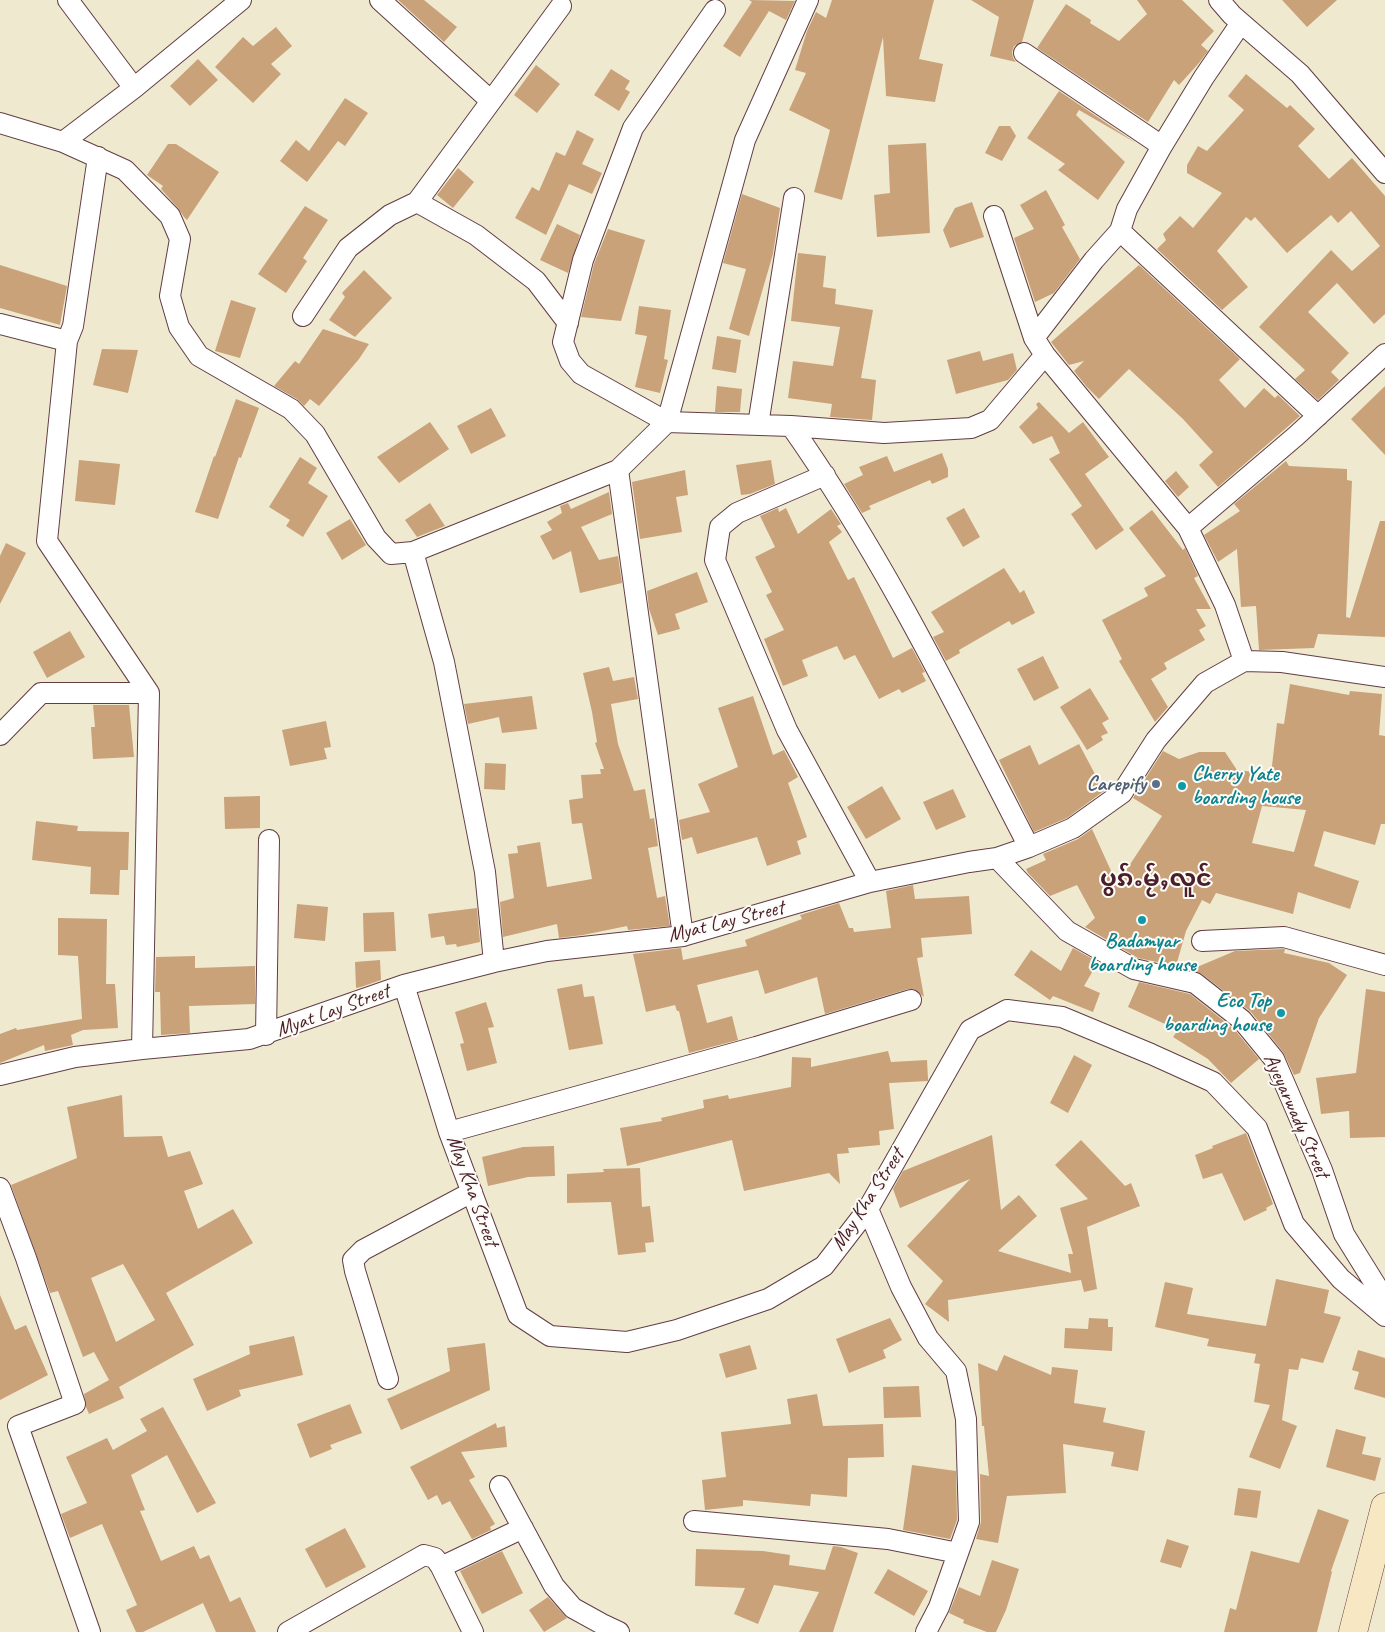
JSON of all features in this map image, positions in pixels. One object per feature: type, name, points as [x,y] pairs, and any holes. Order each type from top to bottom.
[{"type":"main road","points":[[1353,1632],[1385,1507]]},
{"type":"street","points":[[68,0],[134,88]]},
{"type":"street","points":[[63,142],[134,88],[241,0]]},
{"type":"street","points":[[380,0],[491,101]]},
{"type":"street","points":[[0,123],[63,142],[125,170],[170,216],[180,239],[170,296],[179,327],[199,356],[291,409],[315,434],[376,538],[391,554],[413,552],[618,470],[667,422],[745,140],[808,0]]},
{"type":"street","points":[[1224,2],[1241,23],[1300,74],[1385,173]]},
{"type":"street","points":[[303,316],[348,248],[390,215],[417,202],[561,6]]},
{"type":"street","points":[[715,10],[633,128],[583,260],[563,342],[570,361],[581,374],[667,422],[791,426],[884,433],[971,428],[990,420],[1045,355]]},
{"type":"street","points":[[1034,338],[1094,260],[1120,231],[1126,209],[1162,146],[1204,77],[1241,23]]},
{"type":"street","points":[[1024,53],[1162,146]]},
{"type":"street","points":[[98,158],[73,326],[67,341],[47,541],[150,693],[142,1049]]},
{"type":"street","points":[[758,425],[794,198]]},
{"type":"street","points":[[417,202],[476,235],[536,281],[568,323]]},
{"type":"street","points":[[994,216],[1034,338],[1045,355],[1188,528],[1225,605],[1244,661],[1282,662],[1385,676]]},
{"type":"street","points":[[1120,231],[1318,416]]},
{"type":"street","points":[[0,324],[67,341]]},
{"type":"street","points":[[1188,528],[1318,416],[1385,354]]},
{"type":"street","points":[[791,426],[825,475],[898,596],[1030,847]]},
{"type":"street","points":[[618,470],[683,936]]},
{"type":"street","points":[[825,475],[737,513],[720,528],[716,560],[787,730],[870,882]]},
{"type":"street","points":[[413,552],[444,662],[484,872],[494,962]]},
{"type":"street","name":"Myat Lay Street","points":[[0,1075],[75,1058],[142,1049],[250,1039],[266,1035],[404,985],[494,962],[547,951],[683,936],[870,882],[997,858],[1030,847],[1073,828],[1122,793],[1156,740],[1205,683],[1244,661]]},
{"type":"street","points":[[0,735],[41,693],[150,693]]},
{"type":"street","points":[[266,1035],[269,840]]},
{"type":"street","name":"Ayeyarwady Street","points":[[997,858],[1067,931],[1134,969],[1196,983],[1242,1020],[1274,1059],[1322,1170],[1344,1234],[1380,1292],[1385,1296]]},
{"type":"street","points":[[1202,941],[1284,937],[1385,965]]},
{"type":"street","name":"May Kha Street","points":[[404,985],[449,1132],[518,1315],[550,1336],[627,1342],[677,1330],[768,1299],[824,1266],[868,1209],[970,1030],[1007,1010],[1062,1018],[1151,1054],[1213,1082],[1257,1128],[1294,1224],[1341,1279],[1385,1316]]},
{"type":"street","points":[[449,1132],[756,1047],[911,1000]]},
{"type":"street","points":[[0,1188],[26,1258],[75,1404],[18,1426],[90,1632]]},
{"type":"street","points":[[388,1379],[355,1271],[354,1260],[363,1250],[472,1192]]},
{"type":"street","points":[[868,1209],[901,1287],[928,1338],[956,1371],[966,1419],[969,1522],[940,1607],[926,1632]]},
{"type":"street","points":[[500,1486],[554,1586],[573,1608],[619,1632]]},
{"type":"street","points":[[694,1521],[888,1539],[958,1553]]},
{"type":"street","points":[[441,1567],[523,1528]]},
{"type":"street","points":[[288,1632],[424,1555],[434,1558],[441,1567],[473,1632]]},
{"type":"building","points":[[398,0],[424,0],[457,27],[444,42]]},
{"type":"building","points":[[749,0],[795,1],[786,20],[769,11],[740,57],[723,46],[752,2]]},
{"type":"building","points":[[832,0],[934,0],[919,59],[943,64],[935,102],[886,96],[883,37],[842,200],[814,192],[830,130],[789,110],[806,73],[795,70],[807,31],[816,12],[826,18]]},
{"type":"building","points":[[971,0],[1034,0],[1022,42],[1014,46],[1012,52],[1016,62],[990,56],[999,17]]},
{"type":"building","points":[[1137,0],[1182,0],[1214,31],[1201,45],[1208,51],[1179,85],[1174,80],[1148,122],[1037,48],[1066,4],[1091,20],[1090,23],[1119,41],[1147,14]]},
{"type":"building","points":[[1282,0],[1337,0],[1307,27]]},
{"type":"building","points":[[276,27],[292,46],[271,64],[281,74],[253,103],[215,67],[243,37],[253,46]]},
{"type":"building","points":[[198,59],[218,80],[190,106],[170,86]]},
{"type":"building","points":[[536,65],[560,84],[537,113],[514,95]]},
{"type":"building","points":[[611,69],[630,81],[625,89],[630,92],[619,111],[594,95]]},
{"type":"building","points":[[1246,74],[1287,108],[1290,105],[1315,129],[1298,146],[1329,179],[1352,158],[1385,196],[1385,314],[1374,324],[1337,283],[1308,312],[1349,353],[1331,372],[1339,380],[1318,400],[1295,379],[1305,370],[1259,327],[1331,250],[1352,271],[1380,246],[1351,211],[1338,223],[1331,215],[1287,253],[1255,217],[1251,221],[1246,217],[1217,251],[1248,287],[1222,310],[1157,249],[1166,240],[1163,234],[1180,216],[1193,228],[1222,193],[1187,173],[1187,165],[1198,146],[1207,151],[1244,110],[1228,96]]},
{"type":"building","points":[[1059,91],[1136,143],[1079,110],[1076,115],[1125,162],[1098,200],[1058,170],[1065,164],[1027,138]]},
{"type":"building","points":[[345,98],[368,113],[345,146],[338,141],[307,182],[280,161],[296,140],[309,151]]},
{"type":"building","points":[[999,126],[1010,126],[1016,136],[1002,161],[985,153]]},
{"type":"building","points":[[577,130],[594,139],[582,164],[602,173],[592,194],[569,184],[546,235],[515,218],[532,187],[539,191],[556,152],[565,156]]},
{"type":"building","points":[[926,143],[930,233],[877,237],[874,195],[890,193],[888,145]]},
{"type":"building","points":[[168,144],[176,144],[219,172],[187,220],[161,189],[163,186],[147,175]]},
{"type":"building","points":[[458,168],[474,182],[453,208],[437,195]]},
{"type":"building","points":[[1046,190],[1065,225],[1062,227],[1080,259],[1054,293],[1035,302],[1014,238],[1034,229],[1020,205]]},
{"type":"building","points":[[742,194],[780,208],[773,254],[749,336],[729,329],[746,269],[723,263]]},
{"type":"building","points":[[972,202],[984,237],[950,248],[943,230],[955,208]]},
{"type":"building","points":[[305,206],[328,220],[303,258],[307,261],[286,293],[258,274]]},
{"type":"building","points":[[557,224],[580,235],[568,273],[540,260]]},
{"type":"building","points":[[608,229],[645,240],[621,321],[581,317],[594,264]]},
{"type":"building","points":[[798,253],[826,256],[823,287],[836,289],[835,304],[873,310],[861,378],[876,380],[872,420],[830,417],[832,404],[788,398],[793,361],[833,366],[840,327],[791,321]]},
{"type":"building","points":[[0,265],[67,286],[60,325],[0,308]]},
{"type":"building","points":[[1139,265],[1240,359],[1219,380],[1245,408],[1264,388],[1275,398],[1278,395],[1300,416],[1218,487],[1199,465],[1213,452],[1183,419],[1129,369],[1099,399],[1074,371],[1084,361],[1069,365],[1051,342]]},
{"type":"building","points":[[364,270],[392,298],[355,337],[329,320],[345,297],[342,293]]},
{"type":"building","points":[[231,300],[256,308],[240,358],[215,351]]},
{"type":"building","points":[[639,306],[671,310],[664,359],[668,360],[660,393],[635,387],[647,336],[635,334]]},
{"type":"building","points":[[323,329],[369,344],[359,359],[319,406],[310,399],[304,406],[297,399],[274,386],[295,361],[299,364]]},
{"type":"building","points":[[717,336],[741,340],[736,373],[712,369]]},
{"type":"building","points":[[102,349],[138,350],[128,393],[93,385]]},
{"type":"building","points":[[980,351],[983,361],[1013,353],[1017,370],[1008,380],[956,394],[947,360]]},
{"type":"building","points":[[717,386],[742,389],[740,412],[715,412]]},
{"type":"building","points":[[1385,386],[1385,455],[1351,419]]},
{"type":"building","points":[[236,399],[259,408],[241,458],[239,457],[218,519],[195,512]]},
{"type":"building","points":[[1039,402],[1069,433],[1083,422],[1109,457],[1085,474],[1124,530],[1096,550],[1071,514],[1082,506],[1049,459],[1060,453],[1052,436],[1033,444],[1019,427],[1038,408],[1036,404]]},
{"type":"building","points":[[491,408],[506,436],[471,454],[457,426]]},
{"type":"building","points":[[430,422],[449,449],[399,483],[377,457]]},
{"type":"building","points":[[942,453],[948,469],[948,477],[932,484],[930,480],[869,506],[871,509],[862,513],[844,484],[863,475],[859,467],[887,456],[894,472]]},
{"type":"building","points":[[300,457],[317,468],[308,483],[328,496],[303,537],[286,526],[290,520],[269,507]]},
{"type":"building","points":[[79,460],[120,464],[115,505],[75,501]]},
{"type":"building","points":[[771,460],[775,484],[750,494],[741,495],[736,465]]},
{"type":"building","points":[[1286,461],[1289,466],[1347,469],[1347,480],[1352,481],[1346,617],[1350,618],[1380,521],[1385,521],[1385,637],[1318,634],[1314,648],[1259,650],[1256,606],[1241,607],[1237,549],[1218,562],[1204,535],[1240,511],[1234,504]]},
{"type":"building","points":[[685,470],[688,495],[676,497],[682,532],[640,539],[632,482]]},
{"type":"building","points":[[1176,471],[1189,487],[1178,497],[1165,481]]},
{"type":"building","points":[[609,492],[612,514],[581,527],[599,560],[618,556],[622,583],[580,593],[571,551],[553,560],[540,536],[552,530],[547,522],[562,513],[560,506],[568,503],[571,509]]},
{"type":"building","points":[[430,503],[445,526],[417,537],[405,520]]},
{"type":"building","points":[[778,508],[779,512],[786,508],[798,534],[831,509],[841,524],[837,526],[842,532],[829,542],[848,580],[854,577],[893,658],[912,648],[925,672],[922,673],[926,681],[902,693],[899,689],[879,699],[855,655],[844,660],[837,646],[802,660],[808,676],[783,686],[764,639],[784,630],[766,595],[772,592],[755,557],[775,547],[760,516]]},
{"type":"building","points":[[964,508],[980,537],[963,547],[946,518]]},
{"type":"building","points":[[1152,510],[1183,550],[1185,548],[1198,576],[1194,578],[1211,609],[1196,609],[1206,626],[1199,630],[1205,640],[1164,663],[1167,669],[1151,679],[1168,707],[1155,722],[1119,661],[1122,659],[1102,620],[1148,596],[1144,588],[1166,576],[1129,528]]},
{"type":"building","points":[[350,519],[366,545],[342,560],[326,533]]},
{"type":"building","points":[[6,543],[26,553],[0,604],[0,556]]},
{"type":"building","points":[[1004,568],[1020,593],[1024,590],[1035,613],[1012,625],[1009,621],[959,650],[960,653],[946,661],[933,637],[944,632],[931,612]]},
{"type":"building","points":[[697,572],[708,602],[675,614],[680,629],[658,635],[649,609],[647,591]]},
{"type":"building","points":[[70,631],[85,657],[47,678],[33,652]]},
{"type":"building","points":[[1043,656],[1059,688],[1034,701],[1017,669]]},
{"type":"building","points":[[609,667],[613,681],[634,677],[638,699],[611,704],[618,744],[634,791],[645,789],[650,819],[654,818],[658,846],[648,848],[657,898],[665,896],[670,926],[628,930],[627,926],[559,938],[557,924],[503,937],[500,902],[514,898],[508,854],[518,853],[517,846],[540,842],[547,887],[592,879],[582,823],[572,824],[569,800],[583,798],[581,775],[601,774],[600,769],[604,769],[595,743],[597,742],[592,712],[583,673]]},
{"type":"building","points":[[1290,684],[1349,695],[1350,691],[1382,694],[1379,735],[1385,736],[1385,824],[1381,824],[1375,845],[1324,831],[1314,866],[1359,881],[1350,909],[1298,892],[1293,914],[1216,893],[1210,904],[1202,900],[1186,931],[1176,966],[1138,958],[1085,927],[1095,918],[1077,885],[1050,896],[1028,873],[1026,869],[1046,860],[1043,854],[1078,839],[1092,829],[1117,884],[1162,816],[1133,798],[1163,751],[1179,759],[1199,752],[1225,752],[1237,770],[1271,774],[1277,723],[1284,724]],"holes":[[[1262,806],[1306,810],[1294,852],[1252,843]]]},
{"type":"building","points":[[1090,688],[1109,719],[1102,723],[1108,733],[1101,736],[1103,740],[1087,750],[1060,707]]},
{"type":"building","points":[[532,696],[537,729],[502,733],[499,717],[468,724],[464,704]]},
{"type":"building","points":[[753,696],[773,755],[784,750],[798,777],[788,783],[807,837],[797,841],[801,854],[767,866],[757,837],[697,854],[692,837],[682,840],[679,820],[710,812],[698,784],[738,767],[718,708]]},
{"type":"building","points":[[93,705],[129,705],[134,757],[93,759],[91,727],[95,727]]},
{"type":"building","points":[[326,721],[331,747],[324,748],[327,759],[290,766],[282,730]]},
{"type":"building","points":[[1079,744],[1104,791],[1067,818],[1034,832],[999,760],[1030,745],[1039,765]]},
{"type":"building","points":[[485,763],[506,764],[505,790],[484,789]]},
{"type":"building","points":[[882,786],[901,819],[866,839],[847,807]]},
{"type":"building","points":[[953,789],[966,817],[936,830],[923,802]]},
{"type":"building","points":[[260,796],[260,828],[225,829],[224,797]]},
{"type":"building","points":[[36,821],[78,826],[77,831],[129,832],[128,870],[120,870],[119,895],[90,894],[91,867],[32,860]]},
{"type":"building","points":[[913,885],[915,899],[969,896],[972,934],[921,938],[923,957],[917,958],[924,997],[914,989],[908,989],[825,1014],[817,977],[765,994],[758,970],[697,985],[707,1023],[732,1016],[738,1040],[689,1053],[679,1011],[677,1011],[675,1005],[646,1012],[633,954],[681,948],[683,960],[747,946],[745,940],[802,919],[800,915],[839,903],[849,928],[853,928],[854,932],[891,928],[886,891]]},
{"type":"building","points":[[297,904],[328,907],[325,941],[294,938]]},
{"type":"building","points":[[477,908],[480,942],[457,947],[456,944],[446,945],[444,936],[431,938],[428,914]]},
{"type":"building","points":[[394,912],[396,951],[364,952],[363,913]]},
{"type":"building","points":[[58,918],[107,919],[106,984],[115,984],[118,1028],[83,1030],[71,1035],[73,1045],[45,1051],[44,1045],[0,1063],[0,1034],[16,1028],[17,1030],[82,1019],[78,956],[58,955]]},
{"type":"building","points":[[1073,948],[1098,962],[1084,986],[1100,993],[1093,1012],[1053,996],[1050,1000],[1014,975],[1031,950],[1061,971]]},
{"type":"building","name":"Eco Top boarding house","points":[[1285,949],[1284,953],[1329,963],[1347,975],[1319,1018],[1300,1073],[1294,1075],[1283,1052],[1251,1012],[1202,974],[1190,970],[1235,951]]},
{"type":"building","points":[[195,956],[195,968],[255,966],[255,1004],[189,1006],[190,1033],[161,1035],[160,992],[155,992],[156,957]]},
{"type":"building","points":[[380,960],[381,980],[356,988],[355,962]]},
{"type":"building","points":[[1139,982],[1190,994],[1234,1029],[1259,1059],[1231,1083],[1208,1059],[1173,1037],[1178,1030],[1128,1007]]},
{"type":"building","points":[[582,984],[584,997],[594,996],[603,1044],[569,1050],[557,989]]},
{"type":"building","points":[[1366,989],[1385,992],[1385,1137],[1350,1138],[1349,1111],[1321,1114],[1316,1078],[1356,1073]]},
{"type":"building","points":[[486,1002],[494,1027],[488,1028],[497,1063],[467,1071],[460,1044],[464,1043],[455,1012]]},
{"type":"building","points":[[888,1051],[891,1062],[927,1060],[928,1081],[889,1083],[894,1129],[879,1131],[880,1145],[848,1148],[849,1153],[837,1154],[840,1184],[829,1173],[744,1191],[732,1140],[627,1166],[620,1128],[662,1121],[661,1118],[704,1108],[703,1100],[728,1095],[729,1099],[791,1087],[792,1057],[811,1058],[811,1067]]},
{"type":"building","points":[[1074,1055],[1092,1065],[1068,1113],[1050,1103]]},
{"type":"building","points":[[122,1095],[124,1137],[162,1136],[168,1157],[190,1151],[203,1184],[184,1191],[198,1229],[233,1209],[253,1243],[166,1293],[194,1345],[119,1387],[124,1398],[89,1414],[84,1394],[109,1380],[94,1352],[83,1357],[58,1291],[50,1293],[11,1185],[77,1158],[67,1107]],"holes":[[[123,1264],[155,1320],[116,1342],[91,1278]]]},
{"type":"building","points":[[1246,1133],[1273,1204],[1266,1208],[1267,1210],[1244,1221],[1222,1173],[1203,1179],[1195,1155],[1213,1148],[1212,1146]]},
{"type":"building","points":[[992,1135],[1001,1210],[1019,1195],[1037,1216],[998,1251],[1071,1273],[1068,1254],[1073,1254],[1060,1208],[1088,1199],[1055,1165],[1081,1140],[1125,1186],[1131,1183],[1140,1206],[1087,1227],[1097,1289],[1084,1292],[1081,1280],[948,1300],[949,1322],[925,1304],[943,1281],[907,1246],[970,1179],[900,1208],[893,1189],[903,1171]]},
{"type":"building","points":[[554,1146],[555,1176],[528,1177],[488,1186],[482,1157],[523,1147]]},
{"type":"building","points":[[640,1168],[642,1207],[650,1206],[654,1242],[645,1243],[646,1252],[618,1255],[611,1202],[567,1203],[567,1174],[604,1172],[603,1169]]},
{"type":"building","points":[[1276,1279],[1329,1290],[1324,1313],[1341,1317],[1323,1363],[1301,1358],[1298,1370],[1289,1369],[1282,1420],[1297,1426],[1280,1469],[1249,1457],[1270,1405],[1254,1402],[1260,1364],[1254,1363],[1256,1354],[1207,1346],[1209,1339],[1155,1327],[1165,1282],[1193,1288],[1187,1314],[1266,1326]]},
{"type":"building","points":[[0,1295],[15,1330],[26,1325],[48,1375],[0,1400]]},
{"type":"building","points":[[890,1318],[902,1340],[883,1350],[886,1358],[849,1373],[836,1339]]},
{"type":"building","points":[[1089,1318],[1108,1319],[1108,1327],[1113,1327],[1112,1351],[1064,1348],[1065,1328],[1088,1329]]},
{"type":"building","points":[[294,1336],[303,1375],[239,1390],[241,1396],[207,1411],[193,1379],[250,1354],[249,1346]]},
{"type":"building","points":[[485,1343],[490,1390],[401,1430],[387,1399],[450,1371],[447,1348]]},
{"type":"building","points":[[750,1345],[757,1369],[726,1378],[719,1354]]},
{"type":"building","points":[[1358,1350],[1385,1358],[1385,1398],[1354,1389],[1359,1372],[1352,1370]]},
{"type":"building","points":[[1004,1355],[1051,1375],[1052,1367],[1078,1370],[1074,1403],[1106,1408],[1103,1422],[1145,1431],[1138,1471],[1111,1466],[1114,1452],[1063,1444],[1066,1493],[1007,1496],[998,1543],[976,1539],[981,1522],[980,1474],[989,1476],[984,1426],[982,1426],[978,1363],[997,1371]]},
{"type":"building","points":[[919,1386],[921,1417],[884,1418],[883,1387]]},
{"type":"building","points":[[817,1394],[823,1426],[883,1424],[884,1457],[848,1458],[847,1497],[811,1494],[810,1506],[743,1500],[743,1506],[705,1510],[702,1480],[726,1477],[721,1432],[791,1424],[787,1399]]},
{"type":"building","points":[[350,1404],[362,1433],[330,1445],[332,1449],[310,1458],[297,1424]]},
{"type":"building","points":[[163,1407],[216,1503],[197,1513],[167,1455],[131,1475],[145,1510],[140,1511],[161,1561],[194,1546],[200,1559],[209,1555],[230,1602],[240,1597],[256,1632],[216,1632],[203,1603],[143,1632],[136,1632],[126,1610],[137,1605],[102,1524],[70,1538],[61,1514],[87,1503],[66,1457],[107,1438],[113,1450],[147,1431],[140,1419]]},
{"type":"building","points":[[496,1423],[497,1428],[505,1426],[507,1447],[461,1452],[475,1477],[469,1480],[495,1524],[490,1527],[491,1530],[472,1539],[450,1501],[442,1505],[437,1495],[428,1500],[410,1467]]},
{"type":"building","points":[[1336,1429],[1366,1437],[1362,1454],[1381,1458],[1375,1481],[1326,1467]]},
{"type":"building","points":[[912,1465],[956,1471],[957,1520],[950,1539],[903,1530]]},
{"type":"building","points":[[1238,1488],[1261,1491],[1257,1518],[1234,1515]]},
{"type":"building","points":[[1318,1509],[1349,1520],[1331,1571],[1317,1632],[1224,1632],[1230,1608],[1236,1610],[1251,1551],[1299,1563]]},
{"type":"building","points":[[345,1528],[366,1567],[326,1588],[305,1549]]},
{"type":"building","points":[[1167,1539],[1189,1546],[1181,1568],[1160,1562]]},
{"type":"building","points":[[833,1546],[858,1553],[833,1632],[799,1632],[819,1592],[774,1585],[758,1624],[734,1614],[745,1588],[695,1586],[696,1549],[763,1551],[790,1555],[789,1565],[825,1570]]},
{"type":"building","points":[[502,1551],[523,1593],[482,1614],[460,1571]]},
{"type":"building","points":[[992,1560],[1019,1569],[1006,1610],[996,1632],[987,1632],[963,1623],[964,1620],[949,1613],[959,1587],[980,1596]]},
{"type":"building","points":[[888,1569],[928,1591],[914,1616],[874,1593]]},
{"type":"building","points":[[548,1597],[567,1618],[544,1632],[529,1610]]},
{"type":"place","name":"Carepify","points":[[1156,784]]},
{"type":"place","name":"Cherry Yate boarding house","points":[[1182,786]]},
{"type":"place","name":"Badamyar boarding house","points":[[1142,920]]},
{"type":"place","name":"Eco Top boarding house","points":[[1281,1013]]},
{"type":"district","name":"ပွၵ်ႉမႂ်ႇလူင်","points":[[1156,880]]}]
